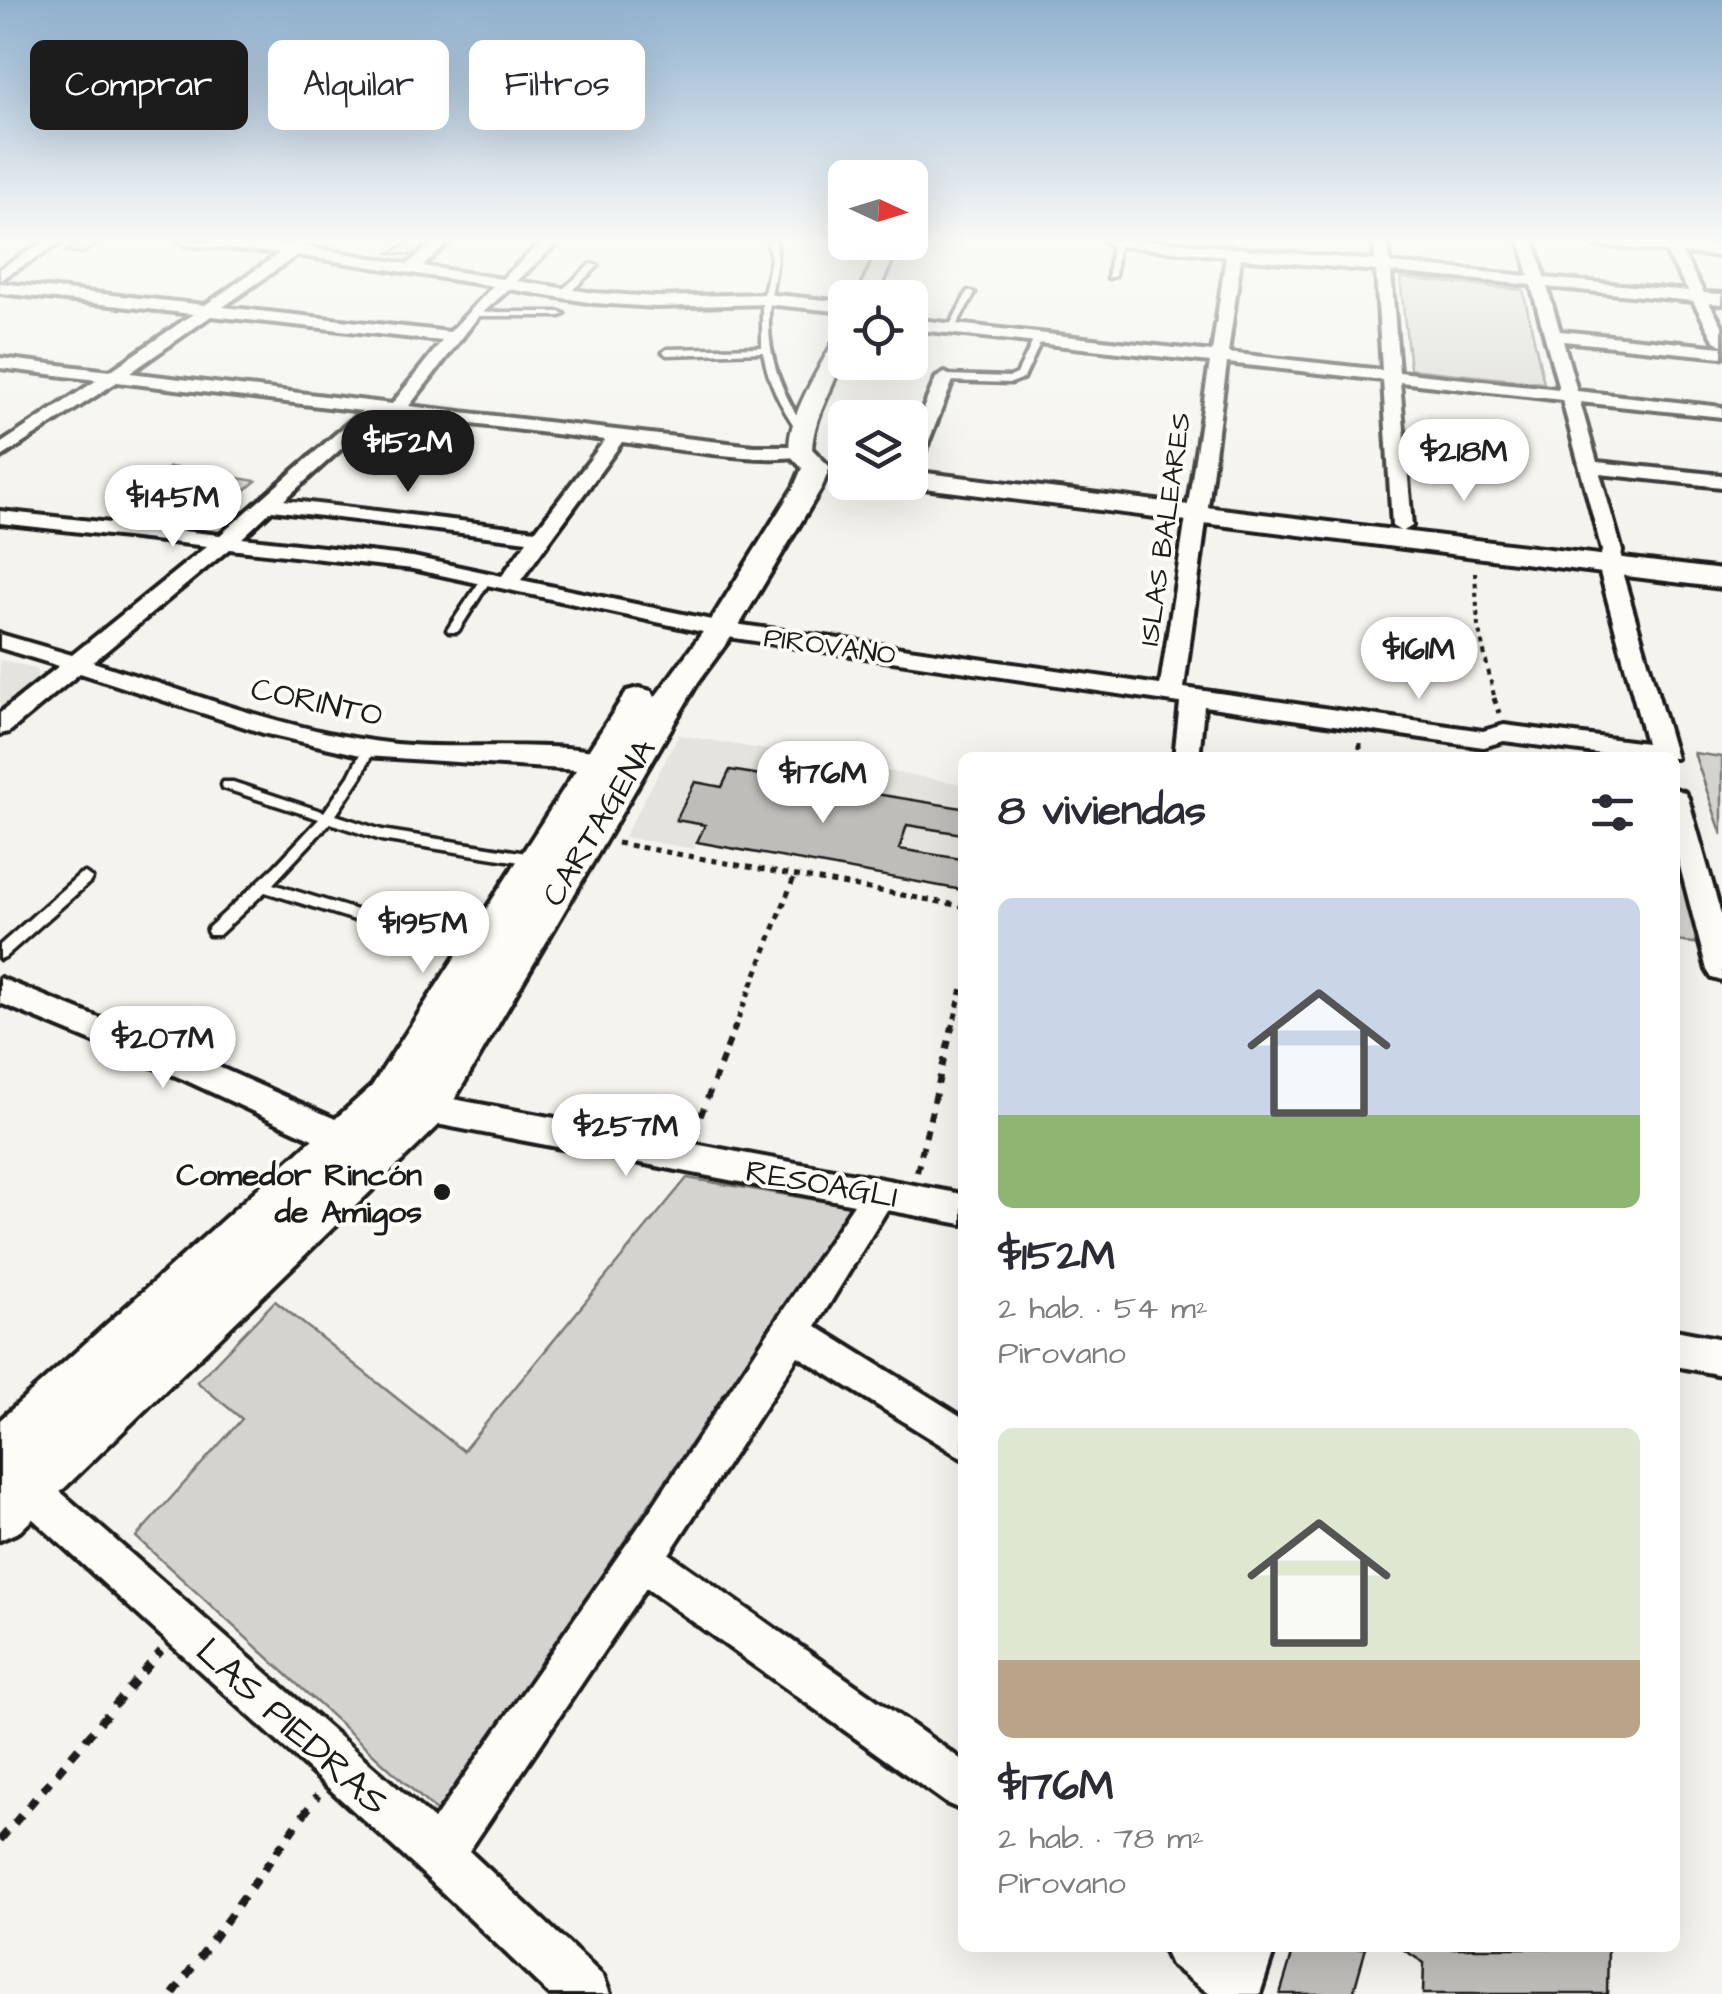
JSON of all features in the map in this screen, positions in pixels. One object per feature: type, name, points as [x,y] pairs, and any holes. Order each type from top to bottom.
[{"type":"main road","name":"CARTAGENA","points":[[6,1478],[348,1140],[406,1104],[539,860],[683,678],[708,625],[811,456]]},
{"type":"main road","points":[[928,467],[1476,550],[1722,564]]},
{"type":"main road","points":[[928,481],[1402,526],[1722,579]]},
{"type":"main road","name":"CARTAGENA","points":[[6,1478],[406,1104],[589,838],[616,764]]},
{"type":"street","points":[[0,452],[119,376],[173,334]]},
{"type":"street","points":[[0,726],[387,409],[438,361],[452,336],[434,334]]},
{"type":"street","points":[[998,334],[1722,412]]},
{"type":"street","name":"ISLAS BALEARES","points":[[1186,752],[1182,695],[1197,507],[1222,334]]},
{"type":"street","points":[[1387,334],[1402,526]]},
{"type":"street","points":[[1662,752],[1611,558],[1592,467],[1552,335],[1722,352]]},
{"type":"street","points":[[0,363],[811,456]]},
{"type":"street","points":[[928,420],[945,378]]},
{"type":"street","name":"CARTAGENA","points":[[811,456],[833,380]]},
{"type":"street","points":[[497,580],[542,536],[618,436]]},
{"type":"street","points":[[1592,467],[1722,481]]},
{"type":"street","points":[[269,504],[542,536]]},
{"type":"street","name":"PIROVANO","points":[[0,517],[413,563],[708,625],[1483,739],[1504,732],[1636,752]]},
{"type":"street","name":"CORINTO","points":[[0,641],[75,662],[216,712],[368,749],[616,764]]},
{"type":"street","points":[[1680,815],[1722,970]]},
{"type":"street","points":[[1691,853],[1722,858]]},
{"type":"street","points":[[0,990],[194,1070],[348,1140]]},
{"type":"street","name":"RESOAGLI","points":[[406,1104],[958,1208]]},
{"type":"street","points":[[438,1855],[642,1560],[793,1332],[895,1196]]},
{"type":"street","points":[[793,1332],[958,1436]]},
{"type":"street","points":[[1680,1349],[1722,1357]]},
{"type":"street","name":"LAS PIEDRAS","points":[[6,1478],[182,1626],[438,1855],[585,1994]]},
{"type":"street","points":[[642,1560],[958,1784]]},
{"type":"street","points":[[1196,1952],[1241,1975]]},
{"type":"lane","points":[[765,334],[767,368],[811,456]]},
{"type":"lane","points":[[945,378],[1011,380],[1022,376],[1038,339]]},
{"type":"lane","points":[[667,352],[765,349]]},
{"type":"lane","points":[[453,630],[497,580]]},
{"type":"lane","points":[[214,930],[328,818],[352,787],[368,749]]},
{"type":"lane","points":[[228,785],[381,835],[539,860]]},
{"type":"lane","points":[[0,953],[86,878]]},
{"type":"lane","points":[[262,886],[364,918]]},
{"type":"path","points":[[1476,550],[1474,605],[1487,675],[1504,732]]},
{"type":"path","points":[[589,838],[958,905]]},
{"type":"path","points":[[684,1158],[795,875]]},
{"type":"path","points":[[895,1196],[958,1000]]},
{"type":"path","points":[[0,1840],[182,1626]]},
{"type":"path","points":[[173,1994],[337,1768]]},
{"type":"shaded area","points":[[1406,334],[1533,334],[1544,383],[1410,369]]},
{"type":"shaded area","points":[[170,467],[256,481],[220,511],[132,497]]},
{"type":"shaded area","points":[[0,660],[38,669],[37,678],[0,708]]},
{"type":"shaded area","points":[[679,735],[958,783],[958,889],[697,842],[694,849],[624,837]]},
{"type":"shaded area","points":[[1694,753],[1722,757],[1722,835]]},
{"type":"shaded area","points":[[1680,851],[1703,944],[1680,942]]},
{"type":"shaded area","points":[[687,1178],[852,1206],[439,1814],[136,1537],[242,1419],[197,1382],[275,1301],[463,1451]]},
{"type":"building","points":[[730,770],[958,807],[958,833],[907,825],[899,849],[958,858],[958,889],[697,842],[705,825],[676,820],[695,782],[722,787]]},
{"type":"building","points":[[1293,1952],[1365,1952],[1353,1994],[1280,1994]]},
{"type":"building","points":[[1407,1952],[1608,1952],[1607,1994],[1423,1994],[1424,1963]]},
{"type":"place","name":"Comedor Rincón de Amigos","points":[[442,1192]]}]
